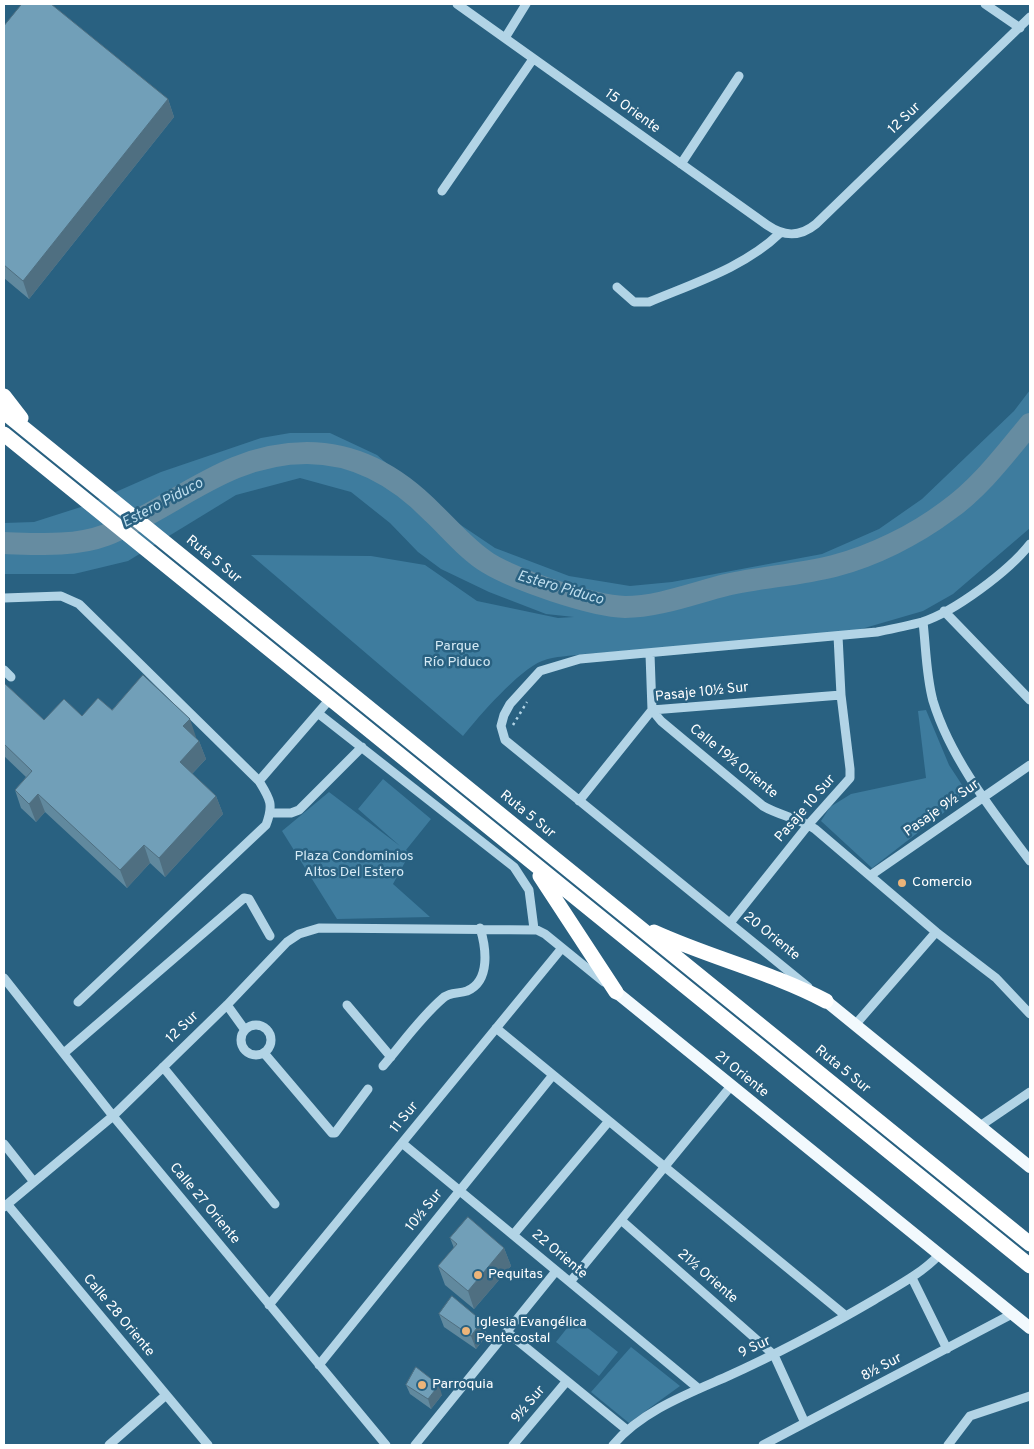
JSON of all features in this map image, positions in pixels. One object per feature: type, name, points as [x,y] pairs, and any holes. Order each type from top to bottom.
[{"type":"highway","points":[[4,396],[35,437]]},
{"type":"highway","name":"Ruta 5 Sur","points":[[4,412],[1030,1244]]},
{"type":"highway","points":[[4,434],[1030,1266]]},
{"type":"highway","points":[[524,856],[555,896],[616,992]]},
{"type":"highway","points":[[633,922],[690,947],[780,978],[826,1002]]},
{"type":"main road","name":"21 Oriente","points":[[616,992],[1030,1328]]},
{"type":"main road","name":"20 Oriente","points":[[826,1002],[1030,1167]]},
{"type":"street","name":"15 Oriente","points":[[457,4],[780,233],[795,235]]},
{"type":"street","points":[[505,38],[526,4]]},
{"type":"street","points":[[985,4],[1020,28]]},
{"type":"street","name":"12 Sur","points":[[795,235],[816,224],[1030,17]]},
{"type":"street","points":[[442,191],[533,59]]},
{"type":"street","points":[[681,164],[739,76]]},
{"type":"street","points":[[617,287],[634,302],[649,302],[740,262],[770,243],[780,233]]},
{"type":"street","points":[[652,710],[650,654],[877,632],[923,622],[944,611],[1001,572],[1030,544]]},
{"type":"street","points":[[4,598],[61,596],[79,604],[260,781],[270,800],[271,812],[266,825],[78,1002]]},
{"type":"street","points":[[944,611],[1030,700]]},
{"type":"street","points":[[923,622],[929,683],[938,715],[950,743],[984,796],[1030,861]]},
{"type":"street","name":"Pasaje 10 Sur","points":[[730,924],[809,824],[847,783],[851,774],[841,695],[838,636]]},
{"type":"street","name":"20 Oriente","points":[[650,654],[580,660],[546,668],[510,704],[501,726],[504,740],[826,1002]]},
{"type":"street","points":[[4,670],[12,677]]},
{"type":"street","name":"Pasaje 10½ Sur","points":[[579,801],[652,710],[841,695]]},
{"type":"street","points":[[260,781],[330,699]]},
{"type":"street","name":"Calle 19½ Oriente","points":[[652,710],[661,721],[763,806],[809,824],[936,932],[996,978],[1030,1014]]},
{"type":"street","points":[[319,714],[514,867],[529,890],[534,929],[480,928],[485,943],[486,963],[478,982],[468,991],[452,993],[442,998],[383,1066]]},
{"type":"street","points":[[271,812],[291,813],[300,810],[362,746]]},
{"type":"street","name":"Pasaje 9½ Sur","points":[[871,875],[1030,765]]},
{"type":"street","points":[[64,1053],[244,898],[250,899],[270,936]]},
{"type":"street","name":"12 Sur","points":[[5,1206],[113,1116],[227,1005],[287,942],[299,934],[319,928],[403,930],[480,928]]},
{"type":"street","name":"21 Oriente","points":[[534,929],[545,934],[616,992]]},
{"type":"street","points":[[855,1025],[936,932]]},
{"type":"street","name":"11 Sur","points":[[269,1305],[562,948]]},
{"type":"street","name":"Calle 27 Oriente","points":[[4,978],[113,1116],[386,1445]]},
{"type":"street","points":[[227,1005],[245,1030]]},
{"type":"street","points":[[347,1005],[391,1057]]},
{"type":"street","points":[[256,1025],[267,1030],[271,1042],[264,1053],[256,1055],[244,1050],[241,1042],[245,1030],[256,1025]]},
{"type":"street","points":[[496,1028],[846,1316]]},
{"type":"street","points":[[264,1053],[332,1133],[335,1133],[368,1089]]},
{"type":"street","points":[[163,1067],[275,1204]]},
{"type":"street","name":"10½ Sur","points":[[319,1365],[553,1075]]},
{"type":"street","points":[[570,1282],[731,1086]]},
{"type":"street","points":[[980,1126],[1030,1092]]},
{"type":"street","points":[[513,1235],[609,1121]]},
{"type":"street","name":"22 Oriente","points":[[402,1143],[699,1389]]},
{"type":"street","points":[[4,1144],[34,1182]]},
{"type":"street","name":"Calle 28 Oriente","points":[[5,1206],[208,1445]]},
{"type":"street","name":"21½ Oriente","points":[[621,1220],[774,1355]]},
{"type":"street","name":"9 Sur","points":[[613,1445],[627,1430],[699,1389],[774,1355],[912,1278],[939,1255]]},
{"type":"street","points":[[415,1445],[556,1271]]},
{"type":"street","points":[[912,1278],[947,1349]]},
{"type":"street","name":"8½ Sur","points":[[763,1445],[1012,1314]]},
{"type":"street","points":[[507,1332],[627,1430]]},
{"type":"street","points":[[774,1355],[805,1423]]},
{"type":"street","name":"9½ Sur","points":[[513,1445],[566,1382]]},
{"type":"street","points":[[109,1445],[166,1395]]},
{"type":"street","points":[[948,1445],[970,1416],[1030,1396]]},
{"type":"green space","name":"Parque Río Piduco","points":[[1030,390],[1030,528],[953,594],[923,611],[844,634],[584,654],[547,659],[533,666],[511,683],[463,736],[251,555],[371,556],[425,565],[477,601],[558,618],[574,617],[546,614],[489,592],[441,569],[418,552],[390,523],[351,492],[300,478],[236,495],[128,561],[74,574],[4,574],[4,523],[34,522],[84,506],[161,472],[261,438],[290,433],[330,433],[377,455],[446,515],[495,548],[569,576],[630,586],[672,582],[822,554],[879,529],[922,499],[1014,411]]},
{"type":"green space","points":[[926,710],[949,765],[968,794],[872,868],[821,821],[830,807],[851,794],[926,778],[918,711]]},
{"type":"green space","name":"Plaza Condominios Altos Del Estero","points":[[383,779],[431,819],[406,850],[410,853],[393,884],[430,917],[337,919],[282,831],[329,792],[400,846],[358,809]]},
{"type":"green space","points":[[575,1318],[618,1352],[599,1376],[556,1342]]},
{"type":"green space","points":[[631,1347],[680,1386],[629,1423],[591,1392]]},
{"type":"building","points":[[22,4],[51,4],[168,99],[23,281],[4,265],[4,26]]},
{"type":"building","points":[[143,675],[190,719],[183,726],[199,741],[180,762],[216,796],[159,858],[144,845],[120,870],[38,794],[29,804],[15,790],[32,771],[4,744],[4,683],[44,720],[64,699],[82,716],[98,698],[112,710]]},
{"type":"building","points":[[468,1217],[504,1248],[468,1291],[438,1266],[457,1244],[450,1238]]},
{"type":"building","points":[[452,1296],[482,1321],[471,1336],[439,1314]]},
{"type":"building","points":[[416,1367],[439,1385],[428,1399],[406,1385]]},
{"type":"waterway","name":"Estero Piduco","points":[[4,543],[55,544],[94,539],[131,523],[226,472],[251,462],[278,455],[325,454],[343,457],[360,463],[391,479],[420,500],[473,552],[501,570],[555,591],[611,606],[650,605],[726,585],[834,566],[864,557],[893,544],[935,520],[959,502],[992,470],[1030,424]]},
{"type":"place","name":"Comercio","points":[[902,883]]},
{"type":"place","name":"Pequitas","points":[[478,1275]]},
{"type":"place","name":"Iglesia Evangélica Pentecostal","points":[[466,1331]]},
{"type":"place","name":"Parroquia","points":[[422,1385]]}]
